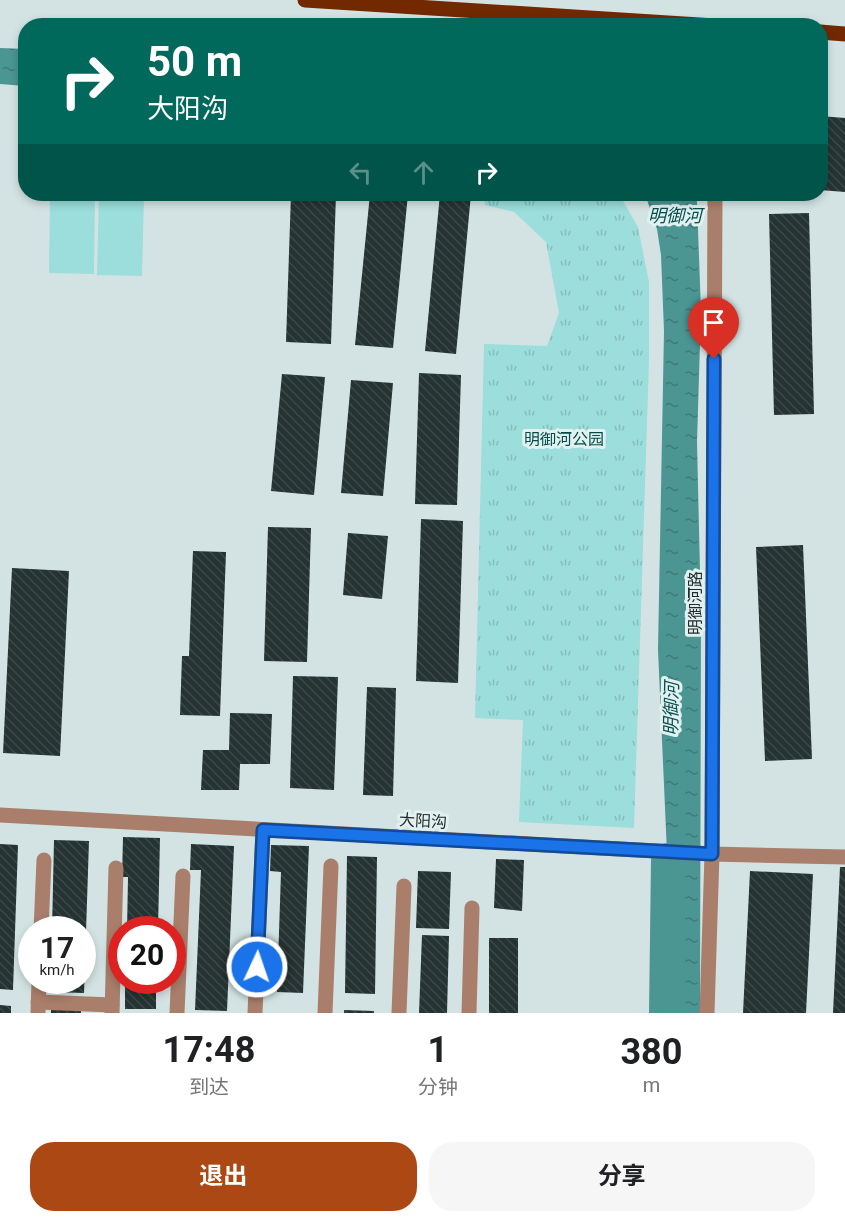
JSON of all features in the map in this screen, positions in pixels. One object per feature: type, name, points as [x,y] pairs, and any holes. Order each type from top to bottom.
[{"type":"main road","points":[[305,0],[457,4],[600,18]]},
{"type":"main road","points":[[828,33],[845,34]]},
{"type":"street","name":"明御河路","points":[[707,1013],[711,854],[715,201]]},
{"type":"street","name":"大阳沟","points":[[0,815],[711,854],[845,857]]},
{"type":"street","points":[[255,1013],[263,830]]},
{"type":"street","points":[[42,916],[44,860]]},
{"type":"street","points":[[325,1013],[331,866]]},
{"type":"street","points":[[38,1008],[112,1009],[116,868]]},
{"type":"street","points":[[177,1013],[183,876]]},
{"type":"street","points":[[399,1013],[404,886]]},
{"type":"street","points":[[469,1013],[472,908]]},
{"type":"green space","points":[[50,201],[95,201],[94,274],[49,273]]},
{"type":"green space","points":[[99,201],[144,201],[142,276],[97,275]]},
{"type":"green space","name":"明御河公园","points":[[485,201],[623,201],[638,227],[649,282],[649,361],[634,828],[519,822],[523,720],[475,718],[484,344],[547,346],[559,313],[546,242],[514,212],[485,205]]},
{"type":"water","points":[[0,48],[18,49],[18,85],[0,84]]},
{"type":"water","name":"明御河","points":[[647,201],[697,201],[701,311],[697,442],[701,615],[700,1013],[667,1013],[667,853],[658,650],[664,331],[661,255],[657,229]]},
{"type":"building","points":[[828,117],[845,118],[845,192],[828,191]]},
{"type":"building","points":[[291,201],[336,201],[331,344],[286,342]]},
{"type":"building","points":[[369,201],[407,201],[393,348],[355,345]]},
{"type":"building","points":[[439,201],[470,201],[456,354],[425,351]]},
{"type":"building","points":[[809,213],[814,414],[774,415],[769,214]]},
{"type":"building","points":[[419,373],[461,375],[457,505],[415,504]]},
{"type":"building","points":[[282,374],[325,377],[314,495],[271,491]]},
{"type":"building","points":[[351,380],[393,383],[383,496],[341,493]]},
{"type":"building","points":[[421,519],[463,521],[458,683],[416,681]]},
{"type":"building","points":[[268,527],[311,528],[307,662],[264,661]]},
{"type":"building","points":[[348,533],[388,536],[382,599],[343,595]]},
{"type":"building","points":[[803,545],[812,759],[765,761],[756,547]]},
{"type":"building","points":[[193,551],[226,552],[220,716],[180,715],[182,656],[189,656]]},
{"type":"building","points":[[12,568],[69,571],[60,756],[3,753]]},
{"type":"building","points":[[293,676],[338,677],[334,790],[290,788]]},
{"type":"building","points":[[367,687],[396,688],[393,796],[363,795]]},
{"type":"building","points":[[230,713],[272,714],[270,764],[240,764],[239,790],[201,790],[203,750],[229,750]]},
{"type":"building","points":[[123,837],[160,838],[158,916],[127,916],[128,877],[122,877]]},
{"type":"building","points":[[54,840],[89,841],[87,916],[52,916]]},
{"type":"building","points":[[0,844],[18,845],[13,990],[0,989]]},
{"type":"building","points":[[191,844],[234,846],[227,1011],[195,1010],[201,870],[190,870]]},
{"type":"building","points":[[271,845],[309,846],[303,993],[277,992],[281,872],[270,871]]},
{"type":"building","points":[[347,856],[377,857],[375,994],[345,993]]},
{"type":"building","points":[[496,859],[524,860],[522,911],[494,908]]},
{"type":"building","points":[[840,867],[845,867],[845,1013],[833,1013]]},
{"type":"building","points":[[418,871],[451,872],[449,929],[416,928]]},
{"type":"building","points":[[750,871],[813,874],[806,1013],[743,1013]]},
{"type":"building","points":[[422,935],[449,936],[447,1013],[419,1013]]},
{"type":"building","points":[[489,938],[518,938],[518,1013],[489,1013]]},
{"type":"building","points":[[125,994],[156,994],[156,1009],[125,1009]]},
{"type":"building","points":[[0,1005],[11,1006],[11,1013],[0,1013]]},
{"type":"building","points":[[51,1008],[81,1009],[81,1013],[51,1013]]},
{"type":"building","points":[[344,1010],[374,1011],[374,1013],[344,1013]]},
{"type":"waterway","name":"明御河","points":[[666,1013],[668,860]]},
{"type":"route","points":[[257,967],[263,830],[712,854],[714,359]]}]
